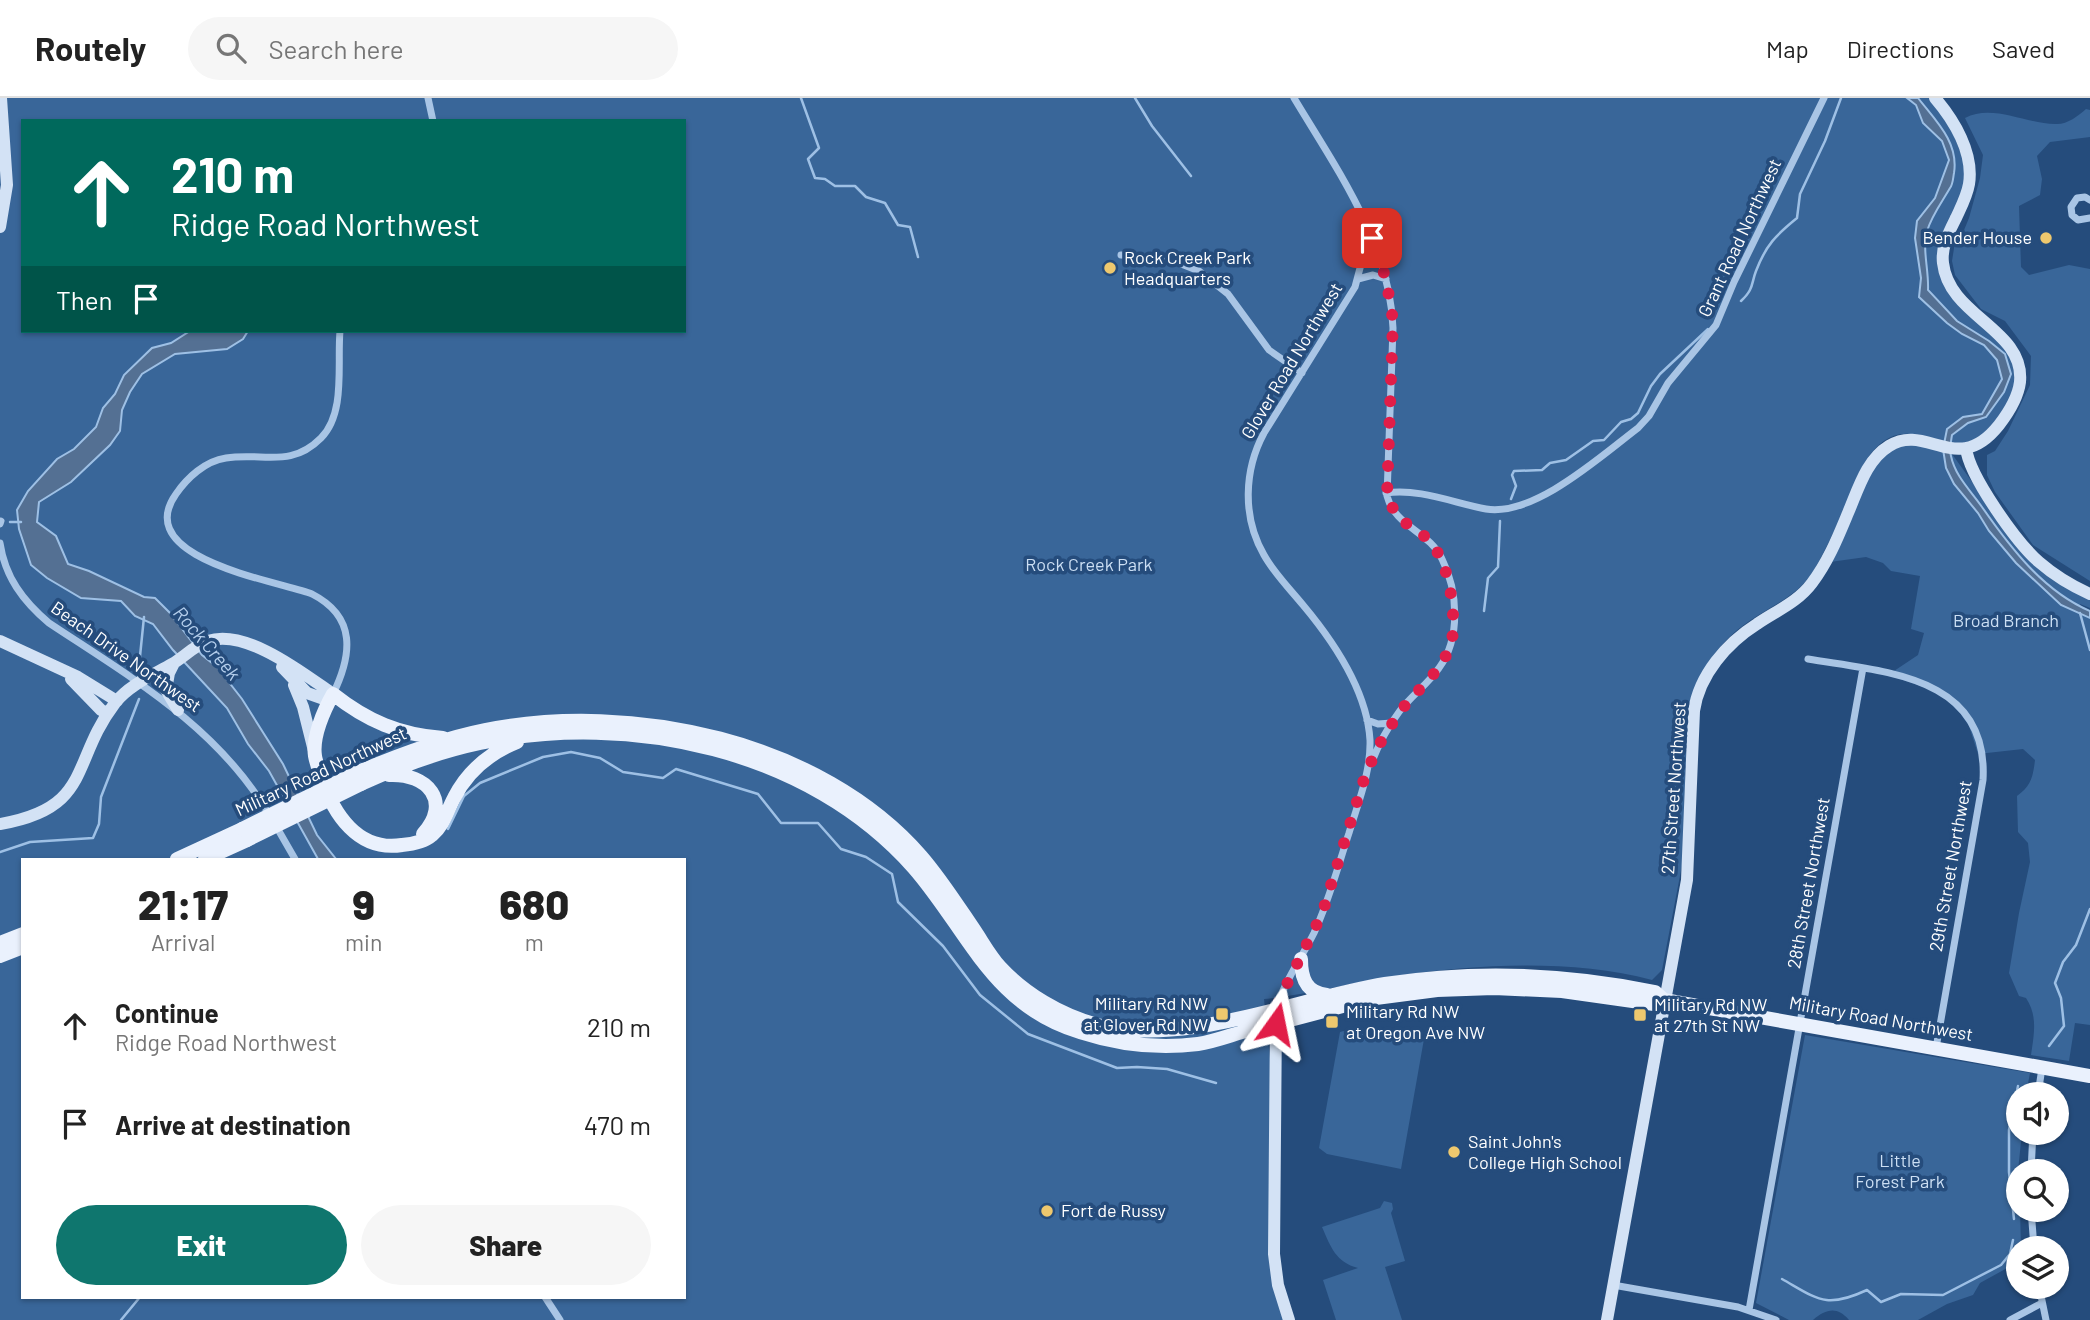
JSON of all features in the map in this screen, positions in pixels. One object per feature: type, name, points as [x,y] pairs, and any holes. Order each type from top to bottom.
[{"type":"main road","points":[[461,736],[442,738],[387,728],[366,718],[333,694],[321,722],[315,755],[322,780],[349,829],[359,838],[388,847],[429,838],[440,827],[461,785],[484,761],[512,744],[535,735]]},
{"type":"main road","name":"Military Road Northwest","points":[[207,858],[245,835],[408,751],[487,729],[542,722],[618,721],[670,728],[740,745],[814,774],[873,811],[918,853],[1000,967],[1029,992],[1060,1011],[1098,1025],[1147,1031],[1198,1027],[1326,995],[1407,982],[1530,976],[1575,979],[1642,989],[1655,992],[1664,1000],[2090,1076]]},
{"type":"main road","name":"Military Road Northwest","points":[[359,778],[381,775],[435,754],[535,735],[584,733],[661,739],[740,757],[808,784],[859,817],[896,847],[926,881],[984,966],[1012,994],[1043,1017],[1077,1032],[1139,1044],[1200,1043],[1368,999],[1437,990],[1494,988],[1562,991],[1654,1004],[1664,1000]]},
{"type":"main road","points":[[381,775],[413,776],[423,782],[432,794],[435,808],[432,822],[411,844]]},
{"type":"main road","name":"Military Road Northwest","points":[[180,858],[245,835]]},
{"type":"main road","points":[[0,943],[21,935]]},
{"type":"main road","points":[[0,956],[21,948]]},
{"type":"main road","points":[[1301,959],[1304,982],[1316,993],[1326,995]]},
{"type":"street","points":[[0,227],[7,185],[1,98]]},
{"type":"street","points":[[428,98],[433,119]]},
{"type":"street","points":[[1294,98],[1342,178],[1375,246],[1386,279],[1393,328],[1386,493],[1397,517],[1427,538],[1440,554],[1447,572],[1454,616],[1452,639],[1445,659],[1392,723],[1366,773]]},
{"type":"street","name":"Grant Road Northwest","points":[[1386,493],[1408,493],[1497,510],[1516,508],[1548,494],[1639,428],[1668,383],[1706,341],[1716,325],[1734,282],[1824,98]]},
{"type":"street","points":[[1935,98],[1956,127],[1970,173],[1965,197],[1944,245],[1942,258],[1946,276],[1952,290],[1965,307],[2009,345],[2020,371],[2020,385],[2014,402],[1989,437],[1977,461],[1978,481]]},
{"type":"street","points":[[2090,200],[2077,198],[2071,207],[2075,218],[2090,218]]},
{"type":"street","name":"Glover Road Northwest","points":[[1276,1008],[1331,891],[1366,773],[1370,748],[1367,720],[1357,691],[1334,646],[1262,552],[1250,513],[1249,479],[1256,449],[1346,304],[1358,279],[1364,253],[1362,218]]},
{"type":"street","points":[[1121,255],[1166,258],[1199,271],[1228,295],[1262,343],[1277,357],[1302,373]]},
{"type":"street","name":"Glover Road Northwest","points":[[1358,279],[1373,275],[1386,279]]},
{"type":"street","points":[[270,655],[312,696],[324,699],[333,694],[344,672],[348,649],[346,634],[336,612],[312,594],[213,565],[178,541],[169,525],[168,510],[185,483],[207,465],[225,458],[291,457],[321,438],[331,425],[338,401],[340,333]]},
{"type":"street","points":[[1989,437],[1982,443],[1966,448],[1970,467],[1978,481],[2035,558],[2056,575],[2090,594]]},
{"type":"street","name":"27th Street Northwest","points":[[1607,1320],[1688,871],[1694,711],[1702,686],[1720,657],[1742,635],[1791,603],[1813,582],[1828,556],[1865,474],[1881,452],[1890,445],[1906,440],[1966,448]]},
{"type":"street","name":"Beach Drive Northwest","points":[[0,543],[6,567],[17,590],[32,609],[48,623],[178,710],[212,741],[262,802],[294,858]]},
{"type":"street","points":[[0,824],[38,813],[64,797],[78,778],[97,733],[117,701],[140,683],[202,644],[215,639],[234,640],[294,667],[333,694]]},
{"type":"street","points":[[0,641],[60,669],[117,701]]},
{"type":"street","points":[[1808,659],[1863,668]]},
{"type":"street","points":[[174,662],[166,686],[168,696],[178,710]]},
{"type":"street","points":[[282,667],[303,707],[315,755]]},
{"type":"street","name":"29th Street Northwest","points":[[1863,668],[1917,680],[1949,698],[1967,716],[1980,747],[1983,774],[1936,1048]]},
{"type":"street","name":"28th Street Northwest","points":[[1749,1310],[1863,668]]},
{"type":"street","points":[[60,669],[101,710],[108,713]]},
{"type":"street","points":[[1367,720],[1378,724],[1392,723]]},
{"type":"street","points":[[1276,1008],[1274,1254],[1278,1285],[1289,1320]]},
{"type":"street","points":[[2040,1082],[2042,1067]]},
{"type":"street","points":[[1613,1285],[1749,1310],[1776,1320]]},
{"type":"street","points":[[546,1299],[560,1320]]},
{"type":"street","points":[[2041,1299],[2046,1320]]},
{"type":"street","points":[[2010,1320],[2042,1303]]},
{"type":"green space","name":"Rock Creek Park","points":[[0,98],[1929,98],[1949,122],[1964,162],[1964,192],[1949,220],[1947,289],[2006,347],[2016,368],[2014,388],[2009,400],[1987,430],[1967,443],[1951,444],[1901,434],[1890,437],[1873,450],[1809,578],[1788,596],[1743,625],[1711,659],[1696,685],[1687,716],[1683,860],[1662,970],[1652,980],[1621,973],[1557,966],[1492,966],[1396,976],[1264,999],[1270,1059],[1271,1143],[1285,1320],[0,1320]]},
{"type":"green space","points":[[2086,109],[2090,110],[2090,137],[2050,142],[2037,156],[2042,179],[2040,195],[2019,206],[2021,267],[2029,275],[2069,265],[2090,269],[2090,581],[2033,545],[1995,492],[1987,475],[1987,455],[1995,451],[2008,431],[2030,385],[2031,356],[2005,321],[1981,309],[1955,275],[1952,261],[1955,242],[1962,235],[1969,218],[1983,155],[1965,118],[1987,113],[2061,124]]},
{"type":"green space","name":"Broad Branch","points":[[1913,443],[1952,454],[2006,529],[2090,600],[2090,608],[2080,604],[2083,615],[2090,617],[2090,1025],[2075,1023],[2069,1061],[2031,1055],[2034,1025],[2032,1012],[2026,998],[2019,996],[2009,973],[2030,862],[2028,843],[2018,832],[2017,796],[2031,781],[2035,760],[2023,749],[1978,754],[1969,726],[1939,692],[1888,675],[1918,655],[1924,633],[1911,629],[1920,576],[1891,571],[1883,563],[1866,557],[1830,562],[1860,487],[1887,450]]},
{"type":"green space","points":[[1358,1027],[1424,1039],[1401,1169],[1327,1154],[1319,1148],[1340,1032]]},
{"type":"green space","name":"Little Forest Park","points":[[1805,1035],[2030,1073],[2028,1082],[2006,1082],[2006,1145],[2021,1145],[2019,1159],[2006,1159],[2006,1222],[2020,1222],[2021,1236],[2006,1236],[2006,1269],[1980,1283],[1973,1295],[1947,1304],[1918,1320],[1849,1320],[1836,1311],[1831,1311],[1822,1313],[1813,1320],[1789,1320],[1756,1303]]},
{"type":"green space","points":[[1384,1201],[1392,1203],[1391,1213],[1405,1261],[1385,1267],[1402,1320],[1336,1320],[1323,1280],[1358,1268],[1339,1258],[1322,1227],[1380,1208]]},
{"type":"shaded area","points":[[1907,98],[1918,98],[1938,123],[1949,141],[1955,162],[1952,185],[1927,231],[1925,245],[1928,290],[1957,321],[2005,354],[2011,374],[2004,392],[1986,417],[1968,423],[1952,435],[1950,451],[1953,463],[1964,483],[2016,552],[2057,592],[2090,611],[2090,618],[2061,605],[2016,563],[1954,484],[1946,468],[1943,449],[1947,429],[1963,417],[1982,414],[2002,379],[1997,360],[1984,345],[1947,323],[1919,297],[1921,278],[1915,238],[1917,221],[1935,198],[1949,160],[1942,141],[1923,123],[1916,105]]},
{"type":"shaded area","points":[[187,333],[247,333],[243,339],[227,349],[175,354],[142,374],[122,410],[120,431],[110,445],[71,482],[39,502],[37,522],[56,536],[68,564],[144,597],[155,598],[170,613],[202,655],[217,667],[242,699],[283,764],[317,835],[335,858],[317,858],[269,771],[248,744],[227,708],[173,650],[153,624],[135,616],[121,601],[81,598],[47,578],[31,565],[19,529],[17,510],[28,491],[57,459],[74,449],[96,427],[103,408],[115,394],[124,375],[152,348],[171,343]]},
{"type":"waterway","points":[[801,98],[819,148],[808,159],[815,178],[825,179],[835,186],[855,186],[866,197],[885,203],[898,225],[910,227],[918,257]]},
{"type":"waterway","points":[[1135,98],[1152,126],[1191,176]]},
{"type":"waterway","points":[[1741,301],[1750,290],[1768,247],[1777,235],[1797,218],[1800,194],[1825,141],[1841,98]]},
{"type":"waterway","points":[[1511,499],[1516,486],[1512,475],[1514,471],[1542,470],[1550,463],[1566,460],[1593,441],[1604,440],[1621,422],[1638,413],[1660,374],[1708,329]]},
{"type":"waterway","points":[[1484,611],[1488,578],[1498,567],[1500,521]]},
{"type":"waterway","points":[[10,522],[21,522]]},
{"type":"waterway","points":[[2080,613],[2090,650]]},
{"type":"waterway","points":[[139,666],[144,617]]},
{"type":"waterway","points":[[0,852],[30,842],[93,838],[99,824],[101,797],[139,699]]},
{"type":"waterway","points":[[448,829],[464,796],[480,783],[543,757],[571,752],[600,758],[623,772],[663,778],[676,769],[758,794],[781,823],[818,823],[841,849],[866,857],[892,874],[898,902],[943,946],[980,995],[1028,1034],[1117,1068],[1167,1069],[1216,1083]]},
{"type":"waterway","points":[[2049,1046],[2064,1026],[2061,998],[2055,983],[2063,962],[2076,945],[2090,909]]},
{"type":"waterway","points":[[2009,1145],[2009,1159]]},
{"type":"waterway","points":[[1782,1279],[1823,1300],[1842,1299],[1867,1290],[1881,1302],[1901,1294],[1943,1295],[2001,1265],[2006,1259]]},
{"type":"waterway","points":[[121,1320],[138,1299]]},
{"type":"place","name":"Bender House","points":[[2046,238]]},
{"type":"place","name":"Rock Creek Park Headquarters","points":[[1110,268]]},
{"type":"place","name":"Military Rd NW at Glover Rd NW","points":[[1222,1014]]},
{"type":"place","name":"Military Rd NW at 27th St NW","points":[[1640,1015]]},
{"type":"place","name":"Military Rd NW at Oregon Ave NW","points":[[1332,1022]]},
{"type":"place","name":"Saint John's College High School","points":[[1454,1152]]},
{"type":"place","name":"Fort de Russy","points":[[1047,1211]]},
{"type":"route","points":[[1276,1024],[1276,1008],[1281,995],[1306,949],[1336,876],[1366,773],[1400,711],[1440,667],[1449,650],[1453,634],[1453,603],[1443,560],[1427,538],[1392,512],[1387,496],[1385,482],[1393,320],[1386,279],[1372,238]]},
{"type":"water label","name":"Rock Creek","points":[[207,643]]}]
